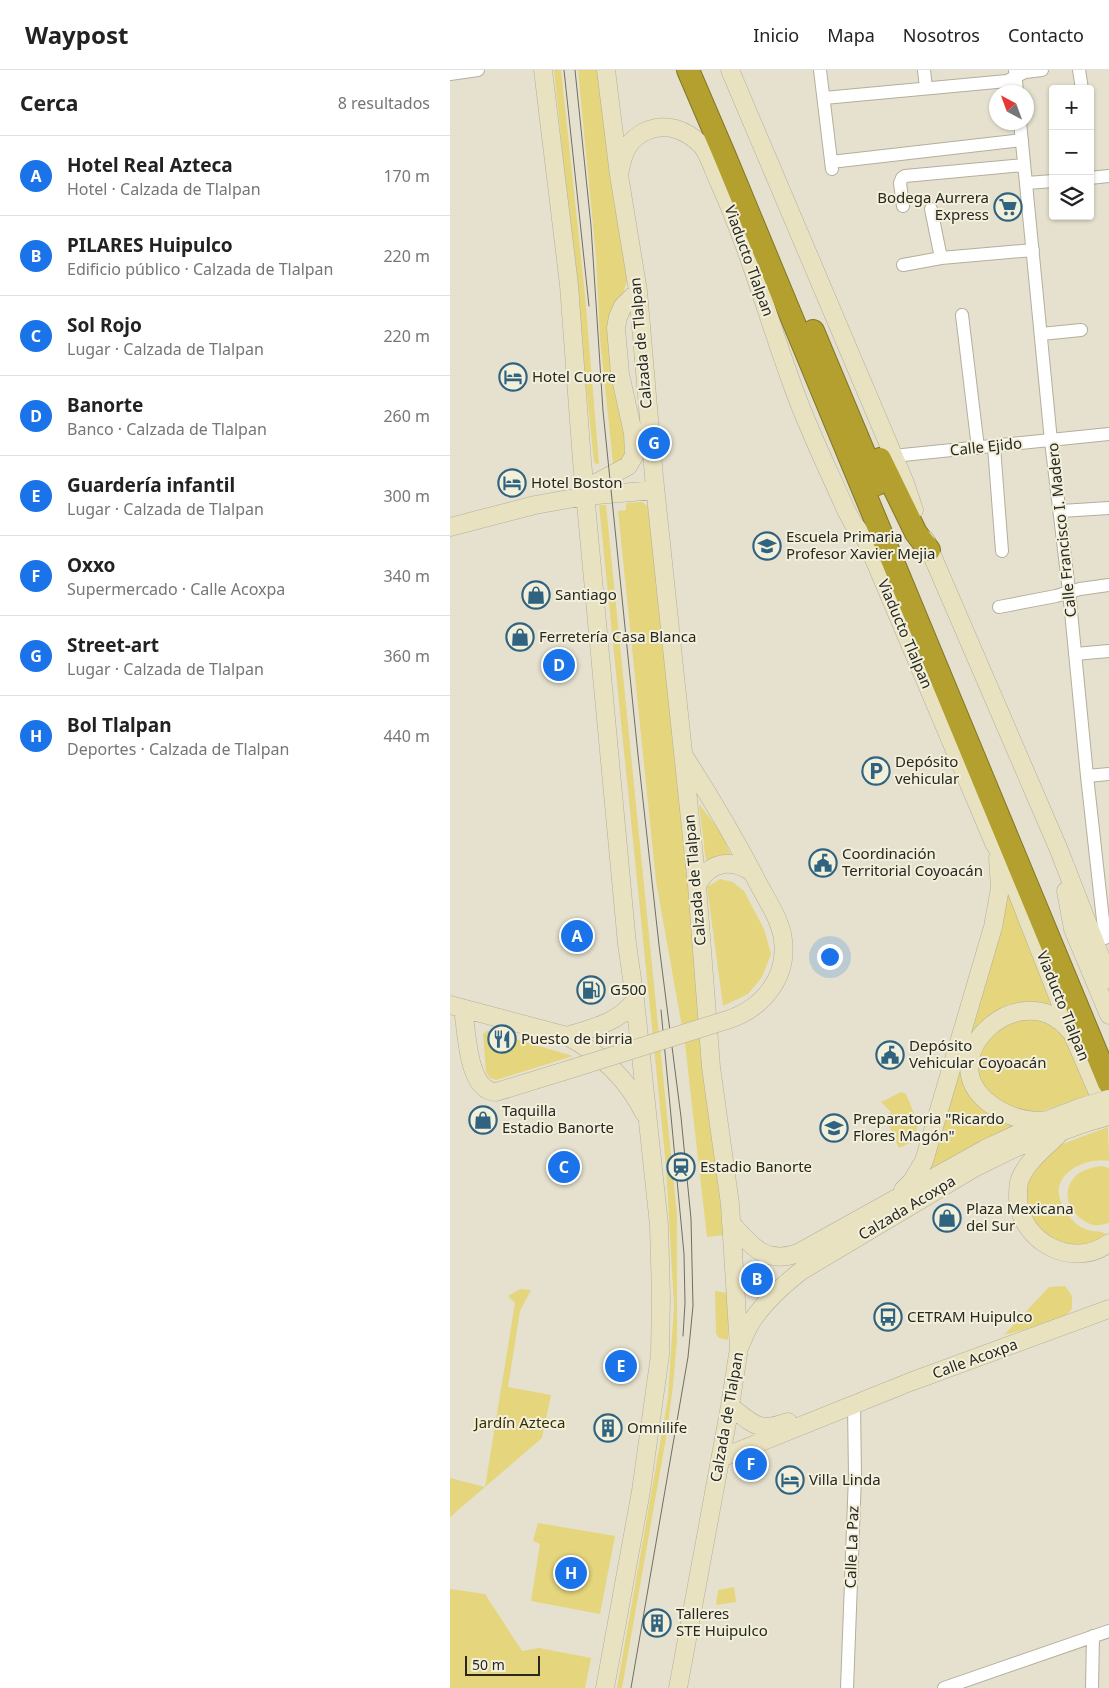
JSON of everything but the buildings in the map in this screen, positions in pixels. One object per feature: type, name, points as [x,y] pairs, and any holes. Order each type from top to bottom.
[{"type":"highway","name":"Viaducto Tlalpan","points":[[688,70],[1109,1083]]},
{"type":"highway","name":"Viaducto Tlalpan","points":[[701,70],[820,346],[1109,1050]]},
{"type":"highway","points":[[820,346],[834,359],[842,372],[888,476],[916,533],[929,550]]},
{"type":"highway","points":[[822,394],[827,428],[861,516],[866,540]]},
{"type":"main road","points":[[543,70],[569,285],[585,496],[628,944],[659,1225],[660,1355],[641,1491],[605,1688]]},
{"type":"main road","name":"Calzada de Tlalpan","points":[[606,70],[619,175],[638,291],[655,490],[697,885],[711,1067],[731,1224],[739,1348],[721,1458],[678,1688]]},
{"type":"main road","points":[[730,70],[893,456],[929,550],[1059,850],[1102,939],[1109,979]]},
{"type":"main road","name":"Viaducto Tlalpan","points":[[619,175],[622,157],[629,144],[638,135],[649,130],[678,128],[702,146],[723,192],[747,254],[801,408],[846,510],[866,540],[994,843],[1006,864],[1073,1035],[1109,1117]]},
{"type":"main road","points":[[585,496],[596,483],[628,466],[634,456],[633,434],[620,374],[616,328],[622,306],[638,291]]},
{"type":"main road","points":[[450,527],[536,505],[585,496],[655,490]]},
{"type":"main road","points":[[649,1124],[632,1091],[616,1071],[593,1051],[567,1036],[457,1007],[476,1079],[482,1088],[488,1092],[496,1092],[571,1069],[727,1020],[744,1014],[760,1002],[776,981],[782,964],[784,948],[782,932],[722,816],[683,754]]},
{"type":"main road","points":[[893,1200],[912,1181],[924,1161],[995,920],[999,901],[1000,880],[994,843]]},
{"type":"main road","points":[[1059,850],[1073,929],[1109,1015]]},
{"type":"main road","points":[[697,885],[708,871],[723,864],[741,866],[753,874]]},
{"type":"main road","points":[[567,1036],[615,1019],[627,1010],[635,1000]]},
{"type":"main road","points":[[1045,1121],[1029,1121],[1010,1116],[993,1107],[981,1097],[971,1082],[969,1075],[970,1060],[980,1038],[991,1025],[1006,1016],[1022,1011],[1038,1011],[1052,1015],[1064,1024],[1073,1035]]},
{"type":"main road","name":"Calzada Acoxpa","points":[[739,1348],[750,1324],[766,1304],[801,1271],[974,1168],[1017,1147],[1064,1131],[1109,1099]]},
{"type":"main road","name":"Calzada Acoxpa","points":[[731,1224],[762,1253],[774,1258],[787,1258],[798,1254],[985,1149],[1045,1121],[1085,1115],[1109,1117]]},
{"type":"main road","points":[[1064,1131],[1036,1156],[1019,1180],[1018,1205],[1022,1218],[1037,1238],[1047,1246],[1058,1251],[1072,1254],[1088,1253],[1102,1248],[1109,1243]]},
{"type":"main road","name":"Calle Acoxpa","points":[[721,1458],[910,1382],[1109,1309]]},
{"type":"main road","name":"Calle Acoxpa","points":[[730,1406],[752,1423],[764,1428],[773,1428],[825,1409],[847,1408]]},
{"type":"street","points":[[450,74],[478,70]]},
{"type":"street","points":[[820,70],[831,166],[1022,140]]},
{"type":"street","points":[[924,70],[926,88]]},
{"type":"street","points":[[824,98],[1007,81],[1015,73],[1042,70]]},
{"type":"street","points":[[1079,70],[1081,85]]},
{"type":"street","name":"Calle Francisco I. Madero","points":[[1021,130],[1051,441],[1069,591],[1102,939]]},
{"type":"street","points":[[903,206],[900,183],[905,176],[1024,165]]},
{"type":"street","points":[[1094,178],[1109,176]]},
{"type":"street","points":[[1027,183],[1049,181]]},
{"type":"street","points":[[931,209],[941,258]]},
{"type":"street","points":[[903,265],[941,258],[1032,250]]},
{"type":"street","points":[[962,315],[978,448]]},
{"type":"street","points":[[1041,334],[1082,330]]},
{"type":"street","name":"Calle Ejido","points":[[893,456],[1109,434]]},
{"type":"street","points":[[994,446],[1002,551]]},
{"type":"street","points":[[1060,511],[1109,508]]},
{"type":"street","points":[[1000,607],[1056,596],[1069,591],[1109,585]]},
{"type":"street","points":[[1075,654],[1109,651]]},
{"type":"street","points":[[1087,776],[1109,774]]},
{"type":"street","name":"Calle La Paz","points":[[847,1408],[854,1492],[847,1688]]},
{"type":"street","points":[[944,1688],[1109,1631]]},
{"type":"street","points":[[1092,1688],[1093,1636]]},
{"type":"green space","points":[[554,70],[561,70],[585,295],[599,464],[594,462]]},
{"type":"green space","points":[[578,70],[603,70],[628,278],[620,303],[630,448],[622,462],[613,463],[600,339],[596,256]]},
{"type":"green space","points":[[642,502],[650,512],[724,1235],[707,1237],[685,1044],[656,881],[618,511],[626,510],[626,503]]},
{"type":"green space","points":[[599,505],[606,505],[677,1215],[677,1340],[673,1385],[667,1432],[622,1688],[617,1688],[668,1398],[674,1306],[666,1166]]},
{"type":"green space","points":[[699,804],[722,834],[732,858],[706,862]]},
{"type":"green space","points":[[1001,875],[1061,1018],[1040,1002],[1011,1006],[987,1019],[963,1066],[964,1084],[973,1097],[1014,1125],[924,1172]]},
{"type":"green space","points":[[720,879],[733,882],[744,891],[764,929],[771,954],[762,977],[748,994],[723,1006],[707,887]]},
{"type":"green space","points":[[1036,1016],[1069,1037],[1091,1094],[1039,1112],[1022,1113],[994,1102],[977,1084],[974,1061],[983,1042],[999,1028],[1018,1018]]},
{"type":"green space","points":[[487,1031],[573,1056],[496,1080],[490,1078],[486,1072],[483,1034]]},
{"type":"green space","points":[[901,1092],[906,1094],[918,1123],[914,1141],[899,1148],[885,1117],[891,1112],[881,1102]]},
{"type":"green space","points":[[1108,1127],[1109,1161],[1091,1161],[1073,1168],[1061,1181],[1059,1190],[1062,1204],[1074,1222],[1083,1228],[1101,1232],[1109,1237],[1081,1250],[1051,1243],[1024,1209],[1027,1177],[1049,1149]]},
{"type":"green space","points":[[1101,1166],[1109,1168],[1109,1223],[1093,1225],[1075,1213],[1068,1200],[1068,1193],[1069,1186],[1078,1173]]},
{"type":"green space","points":[[1065,1286],[1072,1296],[1072,1309],[1062,1319],[1004,1335],[1049,1287]]},
{"type":"green space","name":"Jardín Azteca","points":[[520,1289],[531,1290],[520,1311],[508,1387],[551,1395],[542,1438],[485,1487],[515,1303],[508,1296]]},
{"type":"green space","points":[[715,1291],[728,1293],[728,1340],[719,1338],[716,1334]]},
{"type":"green space","points":[[450,1478],[485,1487],[450,1517]]},
{"type":"green space","points":[[538,1523],[615,1536],[600,1614],[531,1601],[540,1544],[533,1541]]},
{"type":"green space","points":[[734,1587],[736,1602],[716,1605],[718,1590]]},
{"type":"green space","points":[[450,1589],[485,1594],[522,1651],[539,1648],[591,1658],[585,1688],[450,1688]]},
{"type":"tram line","points":[[564,70],[589,306]]},
{"type":"tram line","points":[[575,70],[591,226],[603,411],[638,755],[659,945],[681,1117],[691,1219],[693,1306],[688,1357],[631,1688]]},
{"type":"tram line","points":[[661,1010],[684,1254],[685,1303],[683,1336]]},
{"type":"place","name":"Bodega Aurrera Express","points":[[1008,207]]},
{"type":"place","name":"Hotel Cuore","points":[[513,377]]},
{"type":"place","name":"Street-art","points":[[654,443]]},
{"type":"place","name":"Hotel Boston","points":[[512,483]]},
{"type":"place","name":"Escuela Primaria Profesor Xavier Mejia","points":[[767,546]]},
{"type":"place","name":"Santiago","points":[[536,595]]},
{"type":"place","name":"Ferretería Casa Blanca","points":[[520,637]]},
{"type":"place","name":"Banorte","points":[[559,665]]},
{"type":"place","name":"Depósito vehicular","points":[[876,771]]},
{"type":"place","name":"Coordinación Territorial Coyoacán","points":[[823,863]]},
{"type":"place","name":"Hotel Real Azteca","points":[[577,936]]},
{"type":"place","name":"G500","points":[[591,990]]},
{"type":"place","name":"Puesto de birria","points":[[502,1039]]},
{"type":"place","name":"Depósito Vehicular Coyoacán","points":[[890,1055]]},
{"type":"place","name":"Taquilla Estadio Banorte","points":[[483,1120]]},
{"type":"place","name":"Preparatoria \"Ricardo Flores Magón\"","points":[[834,1128]]},
{"type":"place","name":"Sol Rojo","points":[[564,1167]]},
{"type":"place","name":"Estadio Banorte","points":[[681,1167]]},
{"type":"place","name":"Plaza Mexicana del Sur","points":[[947,1218]]},
{"type":"place","name":"PILARES Huipulco","points":[[757,1279]]},
{"type":"place","name":"CETRAM Huipulco","points":[[888,1317]]},
{"type":"place","name":"Guardería infantil","points":[[621,1366]]},
{"type":"place","name":"Omnilife","points":[[608,1428]]},
{"type":"place","name":"Oxxo","points":[[751,1464]]},
{"type":"place","name":"Villa Linda","points":[[790,1480]]},
{"type":"place","name":"Bol Tlalpan","points":[[571,1573]]},
{"type":"place","name":"Talleres STE Huipulco","points":[[657,1623]]}]
